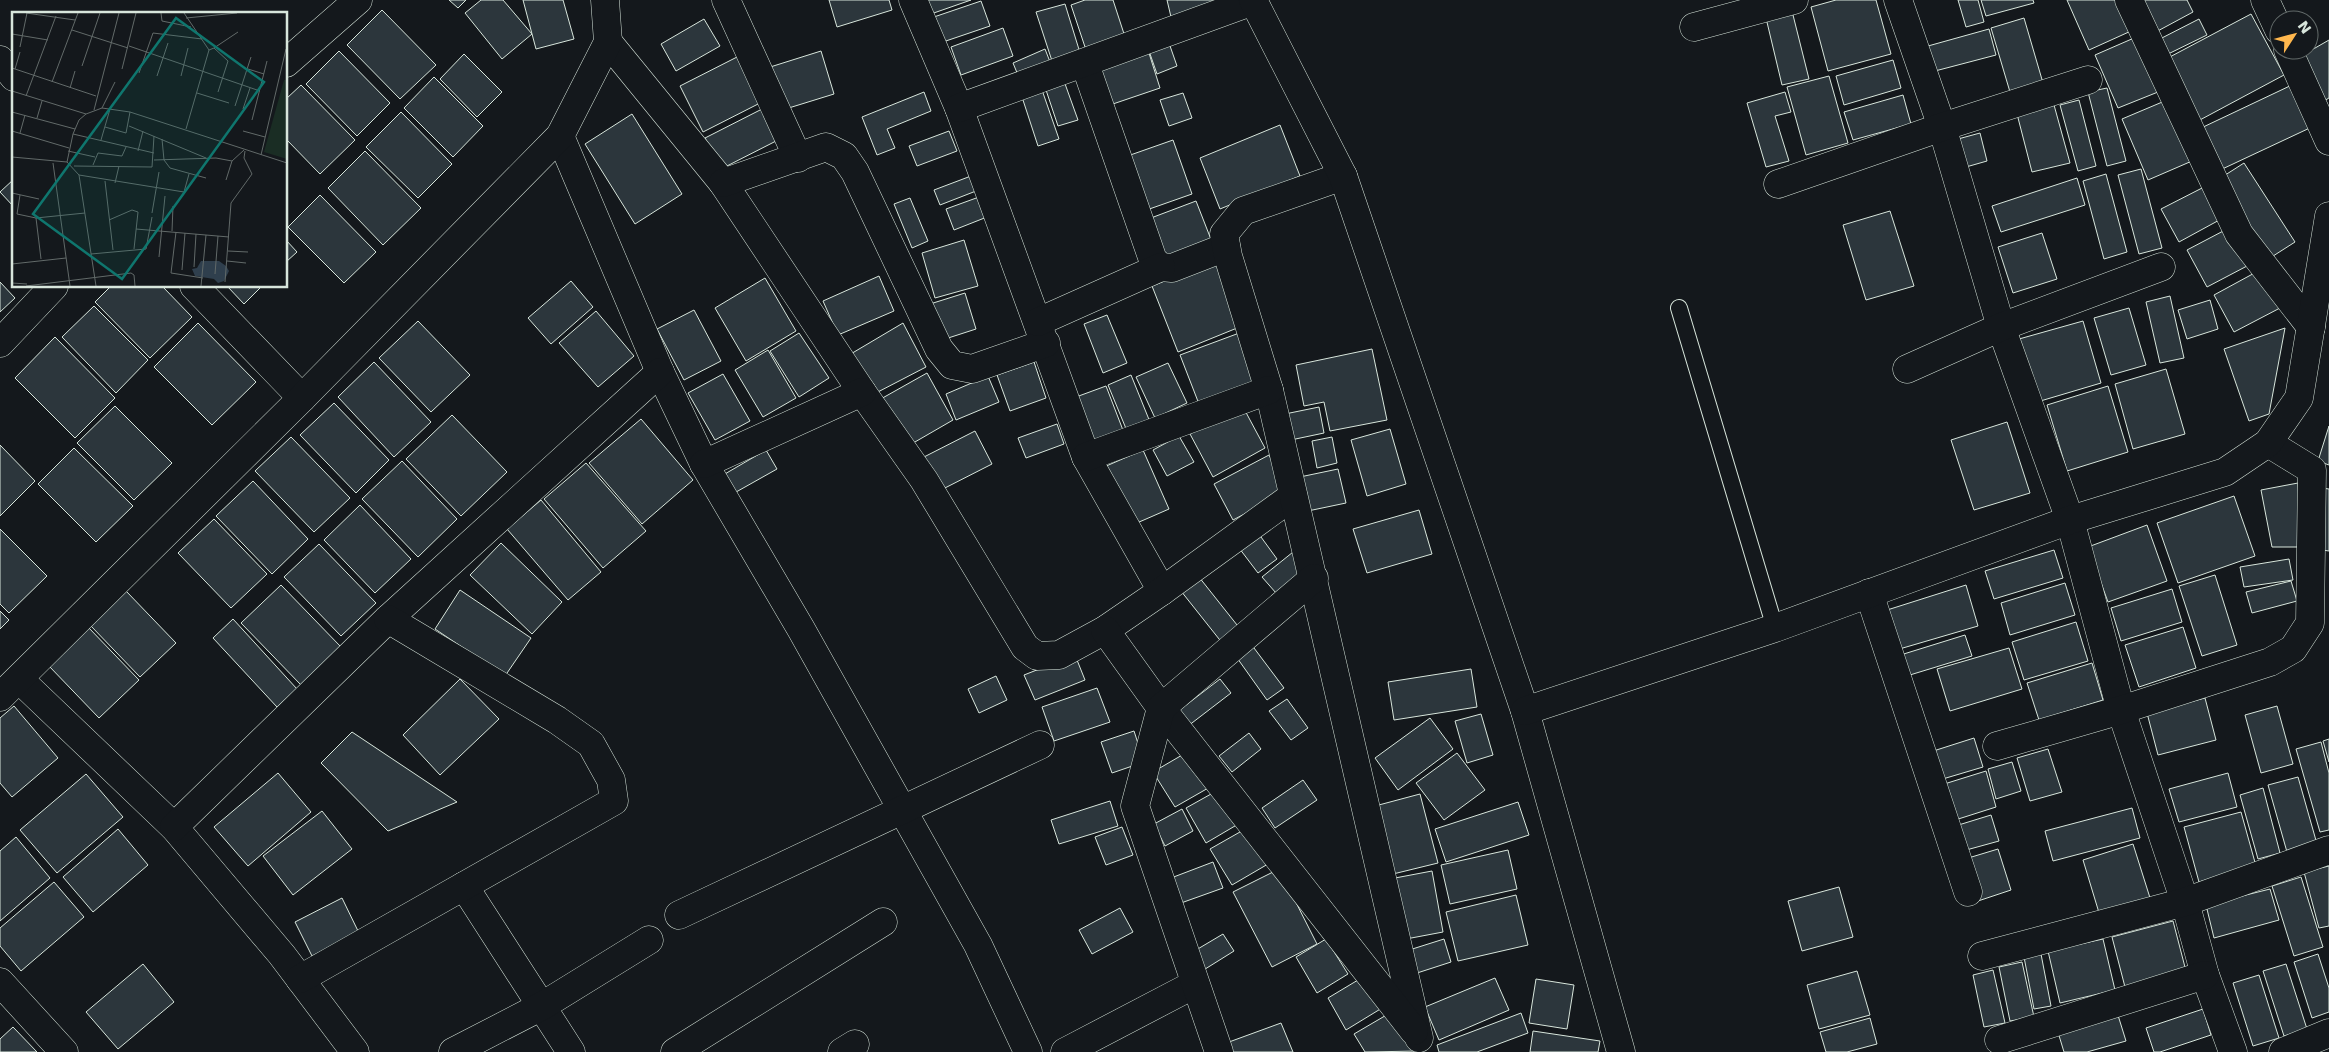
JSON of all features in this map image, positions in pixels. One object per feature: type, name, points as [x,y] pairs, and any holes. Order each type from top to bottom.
[{"type":"street","points":[[288,60],[358,0]]},
{"type":"street","points":[[355,1052],[300,978],[174,827],[10,688],[302,398],[560,136],[608,42],[605,0]]},
{"type":"street","points":[[726,0],[798,158]]},
{"type":"street","points":[[913,0],[959,108],[1086,457],[1162,592]]},
{"type":"street","points":[[959,108],[1085,64],[1253,0],[1344,176],[1525,712],[1621,1052]]},
{"type":"street","points":[[1694,27],[1794,0]]},
{"type":"street","points":[[1898,0],[1942,127],[2001,327],[2070,520],[2121,710],[2184,902],[2205,975],[2233,1052]]},
{"type":"street","points":[[2129,0],[2239,234],[2311,327]]},
{"type":"street","points":[[608,42],[723,183],[862,392],[924,480],[1025,646],[1037,656],[1059,655],[1105,630],[1162,592],[1293,496]]},
{"type":"street","points":[[0,60],[12,75]]},
{"type":"street","points":[[2293,60],[2329,141]]},
{"type":"street","points":[[1085,64],[1153,260],[1161,267]]},
{"type":"street","points":[[1778,184],[1942,127],[2088,80]]},
{"type":"street","points":[[560,136],[660,372],[704,464],[801,629],[978,945],[1028,1052]]},
{"type":"street","points":[[723,183],[826,148],[844,156],[855,172],[939,349],[952,365],[972,369],[1042,333],[1161,267],[1172,268],[1226,247]]},
{"type":"street","points":[[1344,176],[1243,211],[1224,234],[1226,247],[1269,390],[1424,1045]]},
{"type":"street","points":[[1525,712],[1775,628],[2070,520],[2225,472],[2268,443],[2298,398],[2329,216]]},
{"type":"street","points":[[1907,369],[2001,327],[2162,267]]},
{"type":"street","points":[[0,343],[52,288]]},
{"type":"street","points":[[196,288],[302,398]]},
{"type":"street","points":[[174,827],[388,619],[660,372]]},
{"type":"street","points":[[1086,457],[1269,390]]},
{"type":"street","points":[[704,464],[862,392]]},
{"type":"street","points":[[1997,746],[2121,710],[2270,662],[2292,649],[2310,623],[2321,474],[2268,443]]},
{"type":"street","points":[[1218,1052],[1135,806],[1161,708],[1314,578]]},
{"type":"street","points":[[1869,593],[1968,892]]},
{"type":"street","points":[[300,978],[614,801],[611,780],[590,744],[557,720],[388,619]]},
{"type":"street","points":[[1105,630],[1161,708],[1424,1045]]},
{"type":"street","points":[[679,915],[1040,745]]},
{"type":"street","points":[[1982,956],[2184,902],[2329,850]]},
{"type":"street","points":[[464,886],[571,1052]]},
{"type":"street","points":[[675,1052],[883,922]]},
{"type":"street","points":[[453,1052],[542,1006],[649,940]]},
{"type":"street","points":[[1999,1040],[2205,975]]},
{"type":"street","points":[[1065,1052],[1195,984]]},
{"type":"street","points":[[5,997],[64,1052]]},
{"type":"street","points":[[2283,1052],[2329,1032]]},
{"type":"lane","points":[[1679,308],[1775,628]]},
{"type":"building","points":[[449,0],[466,0],[458,8]]},
{"type":"building","points":[[481,0],[503,0],[532,34],[502,59],[465,13]]},
{"type":"building","points":[[523,0],[563,0],[574,39],[536,49]]},
{"type":"building","points":[[829,0],[889,0],[892,10],[837,27]]},
{"type":"building","points":[[923,0],[971,0],[928,15]]},
{"type":"building","points":[[1085,0],[1113,0],[1126,40],[1087,53],[1071,5]]},
{"type":"building","points":[[1167,0],[1217,0],[1171,17]]},
{"type":"building","points":[[1836,0],[1876,0],[1891,54],[1828,71],[1811,7]]},
{"type":"building","points":[[1958,0],[1978,0],[1984,22],[1966,27]]},
{"type":"building","points":[[1981,0],[2033,0],[2034,3],[1986,16]]},
{"type":"building","points":[[2067,0],[2118,0],[2131,31],[2089,50]]},
{"type":"building","points":[[2136,0],[2187,0],[2193,12],[2154,33]]},
{"type":"building","points":[[981,1],[990,26],[937,44],[928,19]]},
{"type":"building","points":[[1065,4],[1081,56],[1053,64],[1036,12]]},
{"type":"building","points":[[382,10],[436,65],[400,99],[347,45]]},
{"type":"building","points":[[1792,11],[1809,79],[1782,85],[1766,18]]},
{"type":"building","points":[[2251,14],[2269,47],[2269,60],[2276,60],[2284,75],[2198,121],[2166,59]]},
{"type":"building","points":[[2024,18],[2043,83],[2010,92],[1991,28]]},
{"type":"building","points":[[704,19],[720,46],[676,71],[661,44]]},
{"type":"building","points":[[2199,19],[2207,35],[2164,56],[2156,41]]},
{"type":"building","points":[[1003,28],[1013,56],[961,75],[951,47]]},
{"type":"building","points":[[1989,29],[1996,55],[1935,71],[1928,46]]},
{"type":"building","points":[[2134,38],[2158,92],[2118,108],[2095,55]]},
{"type":"building","points":[[2329,40],[2329,98],[2322,102],[2297,60],[2319,60],[2319,46]]},
{"type":"building","points":[[1169,43],[1177,66],[1157,74],[1149,51]]},
{"type":"building","points":[[1045,49],[1052,67],[1020,80],[1013,63]]},
{"type":"building","points":[[1148,50],[1160,88],[1104,107],[1092,69]]},
{"type":"building","points":[[339,51],[390,103],[357,136],[306,84]]},
{"type":"building","points":[[821,51],[834,94],[779,111],[767,68]]},
{"type":"building","points":[[464,54],[502,92],[477,117],[440,79]]},
{"type":"building","points":[[739,56],[762,102],[703,132],[680,86]]},
{"type":"building","points":[[1893,60],[1901,88],[1844,105],[1836,76]]},
{"type":"building","points":[[1829,76],[1848,143],[1806,155],[1787,87]]},
{"type":"building","points":[[434,77],[483,126],[453,157],[404,108]]},
{"type":"building","points":[[1064,81],[1078,120],[1058,126],[1045,87]]},
{"type":"building","points":[[2294,84],[2314,126],[2218,171],[2199,129]]},
{"type":"building","points":[[301,85],[355,140],[320,174],[288,141],[288,97]]},
{"type":"building","points":[[2107,88],[2126,161],[2107,166],[2088,92]]},
{"type":"building","points":[[1042,90],[1059,139],[1038,146],[1022,97]]},
{"type":"building","points":[[924,92],[931,111],[887,129],[895,148],[877,155],[862,117]]},
{"type":"building","points":[[1785,92],[1791,112],[1775,116],[1789,161],[1766,167],[1747,103]]},
{"type":"building","points":[[1183,93],[1192,118],[1169,126],[1160,100]]},
{"type":"building","points":[[1903,95],[1911,124],[1853,140],[1844,112]]},
{"type":"building","points":[[2079,100],[2096,166],[2078,171],[2060,105]]},
{"type":"building","points":[[2167,100],[2192,161],[2148,180],[2122,119]]},
{"type":"building","points":[[2054,105],[2070,163],[2032,172],[2017,114]]},
{"type":"building","points":[[764,108],[780,139],[721,169],[705,138]]},
{"type":"building","points":[[401,112],[452,164],[418,198],[366,147]]},
{"type":"building","points":[[632,114],[682,194],[635,224],[585,144]]},
{"type":"building","points":[[1280,125],[1300,176],[1220,209],[1200,158]]},
{"type":"building","points":[[949,131],[957,151],[917,166],[909,146]]},
{"type":"building","points":[[1980,133],[1987,161],[1966,167],[1958,139]]},
{"type":"building","points":[[1173,140],[1192,194],[1138,213],[1119,159]]},
{"type":"building","points":[[365,151],[421,208],[383,245],[328,188]]},
{"type":"building","points":[[2244,163],[2295,242],[2270,258],[2219,179]]},
{"type":"building","points":[[2141,169],[2162,248],[2139,254],[2118,175]]},
{"type":"building","points":[[2106,174],[2127,252],[2104,259],[2083,181]]},
{"type":"building","points":[[971,176],[976,191],[940,205],[934,190]]},
{"type":"building","points":[[2077,178],[2085,205],[2001,232],[1992,206]]},
{"type":"building","points":[[12,181],[12,205],[0,192]]},
{"type":"building","points":[[2206,186],[2223,218],[2179,242],[2161,209]]},
{"type":"building","points":[[320,195],[376,252],[344,283],[288,227]]},
{"type":"building","points":[[979,197],[987,217],[954,230],[946,209]]},
{"type":"building","points":[[910,198],[928,241],[912,248],[894,204]]},
{"type":"building","points":[[1196,201],[1212,242],[1160,263],[1143,221]]},
{"type":"building","points":[[1890,211],[1914,286],[1866,300],[1843,225]]},
{"type":"building","points":[[2227,229],[2247,266],[2207,287],[2187,250]]},
{"type":"building","points":[[2042,233],[2057,279],[2013,293],[1998,247]]},
{"type":"building","points":[[964,240],[978,286],[935,298],[922,253]]},
{"type":"building","points":[[288,242],[297,252],[288,260]]},
{"type":"building","points":[[1215,261],[1242,326],[1178,352],[1152,286]]},
{"type":"building","points":[[2260,270],[2280,308],[2234,332],[2214,295]]},
{"type":"building","points":[[879,276],[894,311],[838,335],[823,301]]},
{"type":"building","points":[[765,278],[796,331],[746,361],[715,308]]},
{"type":"building","points":[[571,281],[593,307],[551,344],[528,318]]},
{"type":"building","points":[[0,282],[15,298],[0,312]]},
{"type":"building","points":[[109,288],[164,288],[192,317],[150,358],[95,302]]},
{"type":"building","points":[[229,288],[260,288],[244,304]]},
{"type":"building","points":[[965,293],[976,329],[942,340],[930,304]]},
{"type":"building","points":[[2170,296],[2184,358],[2160,363],[2146,302]]},
{"type":"building","points":[[2210,300],[2218,329],[2187,339],[2178,310]]},
{"type":"building","points":[[94,306],[148,360],[116,393],[62,337]]},
{"type":"building","points":[[2129,308],[2146,365],[2111,375],[2094,318]]},
{"type":"building","points":[[694,310],[721,361],[684,380],[657,329]]},
{"type":"building","points":[[596,311],[634,356],[598,387],[559,343]]},
{"type":"building","points":[[1107,315],[1127,363],[1103,373],[1084,324]]},
{"type":"building","points":[[418,321],[470,375],[431,412],[379,358]]},
{"type":"building","points":[[2083,321],[2101,383],[2037,402],[2019,339]]},
{"type":"building","points":[[198,323],[256,382],[212,425],[154,367]]},
{"type":"building","points":[[903,323],[926,367],[874,394],[849,355]]},
{"type":"building","points":[[2285,328],[2269,414],[2249,421],[2224,349]]},
{"type":"building","points":[[1242,332],[1261,381],[1199,404],[1180,355]]},
{"type":"building","points":[[799,333],[829,378],[799,397],[770,351]]},
{"type":"building","points":[[55,337],[115,398],[75,438],[15,378]]},
{"type":"building","points":[[1372,349],[1387,420],[1330,431],[1324,402],[1304,406],[1296,365]]},
{"type":"building","points":[[768,350],[796,398],[763,417],[735,370]]},
{"type":"building","points":[[374,362],[431,422],[394,457],[338,397]]},
{"type":"building","points":[[1034,362],[1046,398],[1010,411],[997,375]]},
{"type":"building","points":[[1168,363],[1187,403],[1155,418],[1136,377]]},
{"type":"building","points":[[2166,369],[2185,434],[2133,449],[2115,384]]},
{"type":"building","points":[[927,373],[953,420],[908,446],[879,400]]},
{"type":"building","points":[[723,374],[750,421],[715,440],[688,393]]},
{"type":"building","points":[[1131,375],[1150,422],[1127,431],[1108,385]]},
{"type":"building","points":[[988,376],[999,402],[956,420],[946,394]]},
{"type":"building","points":[[1106,386],[1126,438],[1096,449],[1076,397]]},
{"type":"building","points":[[2108,386],[2128,452],[2067,471],[2047,405]]},
{"type":"building","points":[[334,403],[389,460],[356,493],[300,435]]},
{"type":"building","points":[[1242,405],[1265,448],[1213,477],[1190,434]]},
{"type":"building","points":[[115,406],[172,463],[134,500],[77,443]]},
{"type":"building","points":[[1319,407],[1324,433],[1286,441],[1280,415]]},
{"type":"building","points":[[452,415],[507,472],[461,516],[406,459]]},
{"type":"building","points":[[641,419],[693,480],[642,524],[589,463]]},
{"type":"building","points":[[2007,422],[2030,493],[1974,510],[1951,440]]},
{"type":"building","points":[[1057,424],[1064,444],[1026,458],[1018,438]]},
{"type":"building","points":[[2329,426],[2329,465],[2318,461]]},
{"type":"building","points":[[1390,429],[1406,484],[1367,496],[1351,440]]},
{"type":"building","points":[[975,431],[992,464],[939,491],[922,458]]},
{"type":"building","points":[[1179,436],[1194,462],[1167,476],[1153,450]]},
{"type":"building","points":[[291,437],[350,498],[314,532],[255,471]]},
{"type":"building","points":[[1332,437],[1337,463],[1317,468],[1312,441]]},
{"type":"building","points":[[0,445],[35,481],[0,516]]},
{"type":"building","points":[[74,448],[133,506],[96,542],[38,484]]},
{"type":"building","points":[[766,450],[777,469],[729,496],[718,478]]},
{"type":"building","points":[[1143,450],[1169,509],[1130,526],[1104,467]]},
{"type":"building","points":[[1269,455],[1288,491],[1233,520],[1214,484]]},
{"type":"building","points":[[402,461],[457,519],[418,557],[362,499]]},
{"type":"building","points":[[586,463],[646,531],[603,568],[544,499]]},
{"type":"building","points":[[1338,469],[1346,503],[1303,512],[1295,478]]},
{"type":"building","points":[[253,481],[308,539],[272,574],[216,516]]},
{"type":"building","points":[[2298,483],[2301,547],[2272,547],[2261,490]]},
{"type":"building","points":[[2322,488],[2329,489],[2329,551],[2315,549]]},
{"type":"building","points":[[2234,496],[2255,556],[2178,583],[2157,523]]},
{"type":"building","points":[[541,500],[601,572],[568,600],[507,529]]},
{"type":"building","points":[[360,505],[411,559],[375,593],[324,540]]},
{"type":"building","points":[[1419,510],[1432,554],[1367,573],[1353,529]]},
{"type":"building","points":[[214,519],[267,574],[231,608],[178,553]]},
{"type":"building","points":[[2147,525],[2167,581],[2108,602],[2088,547]]},
{"type":"building","points":[[1253,526],[1277,559],[1258,573],[1233,540]]},
{"type":"building","points":[[0,529],[47,576],[9,613],[0,604]]},
{"type":"building","points":[[501,543],[562,602],[532,634],[470,575]]},
{"type":"building","points":[[319,544],[376,603],[341,636],[284,577]]},
{"type":"building","points":[[1298,548],[1311,564],[1276,593],[1262,577]]},
{"type":"building","points":[[2054,550],[2063,578],[1994,599],[1985,571]]},
{"type":"building","points":[[2289,559],[2293,580],[2244,587],[2240,567]]},
{"type":"building","points":[[1195,572],[1241,630],[1223,644],[1177,586]]},
{"type":"building","points":[[2215,575],[2237,645],[2202,656],[2179,586]]},
{"type":"building","points":[[2291,581],[2297,601],[2252,613],[2246,592]]},
{"type":"building","points":[[2065,583],[2075,615],[2010,635],[2001,603]]},
{"type":"building","points":[[281,585],[341,647],[301,685],[241,623]]},
{"type":"building","points":[[1966,585],[1978,626],[1896,650],[1884,611]]},
{"type":"building","points":[[2172,589],[2182,622],[2121,641],[2111,608]]},
{"type":"building","points":[[460,590],[531,638],[505,676],[435,629]]},
{"type":"building","points":[[126,591],[176,643],[140,677],[90,625]]},
{"type":"building","points":[[0,611],[9,620],[0,629]]},
{"type":"building","points":[[233,619],[297,689],[277,707],[213,638]]},
{"type":"building","points":[[2076,622],[2088,661],[2024,680],[2012,642]]},
{"type":"building","points":[[88,627],[139,680],[99,718],[48,665]]},
{"type":"building","points":[[2183,627],[2196,668],[2139,687],[2125,645]]},
{"type":"building","points":[[1965,635],[1972,656],[1900,678],[1894,657]]},
{"type":"building","points":[[1251,644],[1284,688],[1267,700],[1235,655]]},
{"type":"building","points":[[2009,648],[2022,689],[1950,711],[1937,669]]},
{"type":"building","points":[[1075,655],[1085,680],[1035,700],[1024,675]]},
{"type":"building","points":[[2092,663],[2103,700],[2039,720],[2027,683]]},
{"type":"building","points":[[1471,669],[1477,707],[1394,720],[1388,682]]},
{"type":"building","points":[[996,676],[1007,700],[979,713],[968,689]]},
{"type":"building","points":[[460,679],[499,719],[440,775],[403,735]]},
{"type":"building","points":[[1220,679],[1231,693],[1188,726],[1177,712]]},
{"type":"building","points":[[1097,688],[1110,722],[1054,741],[1042,707]]},
{"type":"building","points":[[2205,698],[2216,740],[2158,755],[2147,713]]},
{"type":"building","points":[[1287,699],[1308,728],[1291,740],[1269,711]]},
{"type":"building","points":[[14,706],[58,758],[12,797],[0,783],[0,718]]},
{"type":"building","points":[[2277,706],[2293,764],[2261,773],[2245,715]]},
{"type":"building","points":[[1481,714],[1493,755],[1467,763],[1455,721]]},
{"type":"building","points":[[1430,718],[1453,749],[1398,790],[1375,758]]},
{"type":"building","points":[[1134,731],[1144,762],[1112,773],[1101,742]]},
{"type":"building","points":[[352,732],[457,802],[388,831],[321,763]]},
{"type":"building","points":[[1249,733],[1261,749],[1232,772],[1219,756]]},
{"type":"building","points":[[1974,738],[1983,767],[1936,781],[1927,753]]},
{"type":"building","points":[[2329,739],[2329,762],[2323,741]]},
{"type":"building","points":[[2321,742],[2329,773],[2329,830],[2320,832],[2296,749]]},
{"type":"building","points":[[2048,749],[2062,792],[2030,801],[2017,758]]},
{"type":"building","points":[[1189,751],[1210,787],[1175,807],[1153,772]]},
{"type":"building","points":[[1457,753],[1485,790],[1444,820],[1416,783]]},
{"type":"building","points":[[2012,762],[2021,791],[1996,799],[1988,769]]},
{"type":"building","points":[[1986,771],[1996,807],[1952,821],[1941,785]]},
{"type":"building","points":[[278,773],[311,812],[248,866],[214,827]]},
{"type":"building","points":[[2228,773],[2237,807],[2179,822],[2169,789]]},
{"type":"building","points":[[86,774],[123,817],[57,873],[20,830]]},
{"type":"building","points":[[2298,777],[2317,844],[2287,852],[2268,785]]},
{"type":"building","points":[[1303,780],[1317,800],[1275,828],[1262,808]]},
{"type":"building","points":[[2263,788],[2280,853],[2258,859],[2240,795]]},
{"type":"building","points":[[1220,789],[1240,823],[1206,843],[1186,808]]},
{"type":"building","points":[[1420,794],[1438,863],[1393,874],[1375,806]]},
{"type":"building","points":[[1110,801],[1118,826],[1059,844],[1051,820]]},
{"type":"building","points":[[1518,802],[1529,835],[1446,862],[1435,829]]},
{"type":"building","points":[[2132,808],[2140,838],[2053,861],[2045,831]]},
{"type":"building","points":[[1182,809],[1193,831],[1165,846],[1154,824]]},
{"type":"building","points":[[322,811],[352,849],[293,895],[263,856]]},
{"type":"building","points":[[2241,812],[2256,866],[2199,882],[2184,827]]},
{"type":"building","points":[[1991,815],[1999,841],[1959,852],[1952,827]]},
{"type":"building","points":[[1122,827],[1133,855],[1106,865],[1095,837]]},
{"type":"building","points":[[1247,828],[1268,864],[1232,885],[1210,849]]},
{"type":"building","points":[[118,829],[148,865],[93,912],[63,877]]},
{"type":"building","points":[[16,837],[50,878],[0,921],[0,851]]},
{"type":"building","points":[[2133,844],[2151,901],[2100,916],[2083,860]]},
{"type":"building","points":[[1998,849],[2011,890],[1978,901],[1965,859]]},
{"type":"building","points":[[1508,850],[1517,889],[1450,904],[1441,865]]},
{"type":"building","points":[[1213,862],[1223,888],[1181,903],[1171,878]]},
{"type":"building","points":[[2329,866],[2329,926],[2319,928],[2304,872]]},
{"type":"building","points":[[1279,869],[1317,944],[1272,967],[1233,892]]},
{"type":"building","points":[[1432,871],[1443,932],[1406,939],[1395,878]]},
{"type":"building","points":[[2301,877],[2323,947],[2294,956],[2272,886]]},
{"type":"building","points":[[54,882],[84,917],[21,971],[0,946],[0,928]]},
{"type":"building","points":[[1839,887],[1853,937],[1802,951],[1788,901]]},
{"type":"building","points":[[2270,889],[2279,920],[2214,938],[2206,905]]},
{"type":"building","points":[[1516,895],[1528,945],[1458,961],[1446,912]]},
{"type":"building","points":[[342,898],[359,933],[312,956],[295,922]]},
{"type":"building","points":[[1120,908],[1133,932],[1092,954],[1079,930]]},
{"type":"building","points":[[2173,921],[2186,971],[2125,987],[2112,937]]},
{"type":"building","points":[[1223,934],[1234,951],[1202,971],[1191,953]]},
{"type":"building","points":[[1326,939],[1348,974],[1317,993],[1296,957]]},
{"type":"building","points":[[1444,939],[1451,962],[1414,974],[1406,951]]},
{"type":"building","points":[[2103,939],[2115,990],[2060,1003],[2048,951]]},
{"type":"building","points":[[2041,954],[2051,1006],[2034,1009],[2024,957]]},
{"type":"building","points":[[2318,954],[2329,988],[2329,1012],[2312,1018],[2294,962]]},
{"type":"building","points":[[2022,962],[2034,1017],[2010,1021],[1999,967]]},
{"type":"building","points":[[143,964],[174,1002],[118,1049],[86,1012]]},
{"type":"building","points":[[2286,964],[2307,1029],[2284,1036],[2263,971]]},
{"type":"building","points":[[1993,970],[2005,1023],[1984,1027],[1973,975]]},
{"type":"building","points":[[1857,971],[1870,1015],[1819,1029],[1807,985]]},
{"type":"building","points":[[2259,975],[2279,1038],[2253,1046],[2233,983]]},
{"type":"building","points":[[1363,977],[1382,1008],[1346,1030],[1328,998]]},
{"type":"building","points":[[1495,978],[1509,1010],[1439,1040],[1425,1007]]},
{"type":"building","points":[[1536,979],[1574,985],[1567,1029],[1529,1023]]},
{"type":"building","points":[[2203,1009],[2211,1035],[2160,1052],[2154,1052],[2146,1028]]},
{"type":"building","points":[[1395,1010],[1419,1051],[1365,1052],[1354,1034]]},
{"type":"building","points":[[2117,1012],[2126,1041],[2087,1052],[2064,1052],[2057,1029]]},
{"type":"building","points":[[1521,1013],[1528,1033],[1477,1052],[1439,1052],[1437,1045]]},
{"type":"building","points":[[1870,1018],[1877,1044],[1847,1052],[1826,1052],[1820,1032]]},
{"type":"building","points":[[1281,1023],[1293,1052],[1232,1052],[1229,1042]]},
{"type":"building","points":[[13,1027],[37,1052],[0,1052],[0,1039]]},
{"type":"building","points":[[1533,1031],[1600,1041],[1598,1052],[1530,1052]]}]
